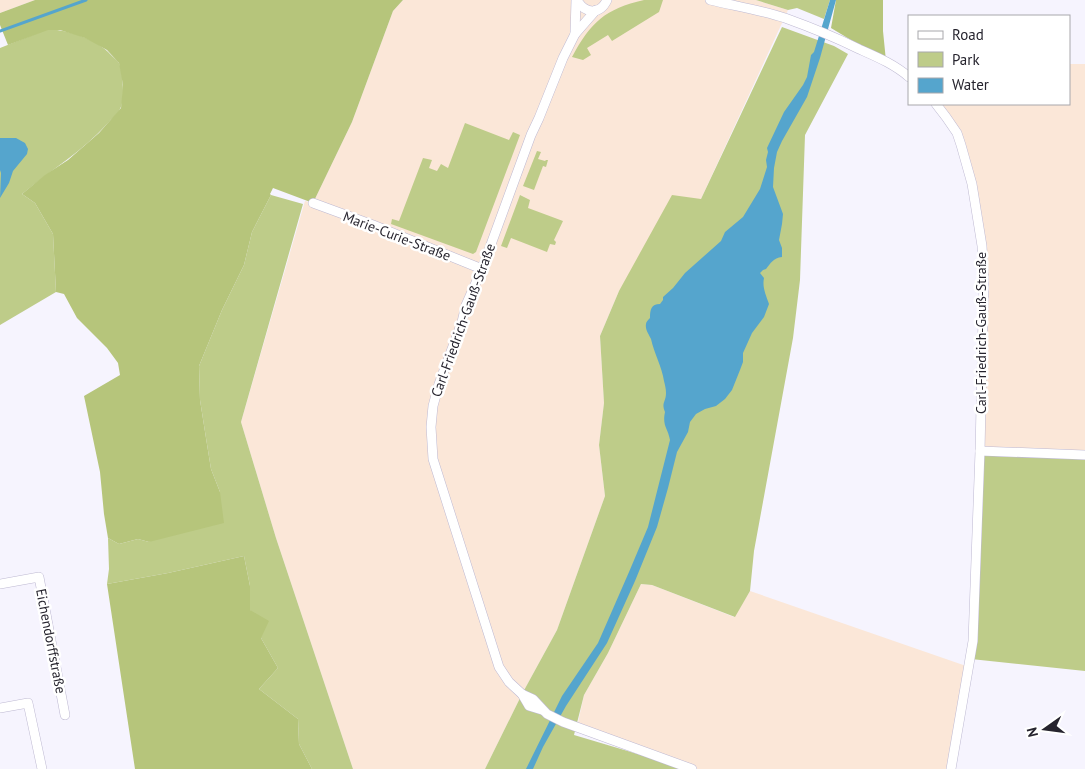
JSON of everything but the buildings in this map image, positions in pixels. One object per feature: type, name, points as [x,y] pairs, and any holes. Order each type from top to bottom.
[{"type":"street","points":[[577,0],[581,7],[596,10]]},
{"type":"street","name":"Carl-Friedrich-Gauß-Straße","points":[[575,34],[577,0]]},
{"type":"street","points":[[606,2],[615,0]]},
{"type":"street","points":[[710,0],[784,18],[886,61],[908,76]]},
{"type":"street","name":"Carl-Friedrich-Gauß-Straße","points":[[606,2],[596,10],[575,34],[531,135],[439,384],[430,428],[433,459],[499,667],[509,682],[522,694],[529,706],[545,712],[562,722],[692,769]]},
{"type":"street","name":"Carl-Friedrich-Gauß-Straße","points":[[937,105],[953,126],[962,145],[972,184],[982,246],[984,285],[973,641],[951,769]]},
{"type":"street","name":"Marie-Curie-Straße","points":[[313,204],[373,225],[482,269]]},
{"type":"street","points":[[980,451],[1085,455]]},
{"type":"street","name":"Eichendorffstraße","points":[[0,584],[39,577],[65,715]]},
{"type":"street","points":[[0,708],[28,703],[42,769]]},
{"type":"shaded area","points":[[0,0],[35,0],[0,13]]},
{"type":"shaded area","points":[[403,0],[756,0],[788,10],[701,199],[619,291],[600,336],[604,403],[599,445],[605,496],[557,630],[522,694],[485,769],[353,769],[276,538],[241,422],[305,201],[313,203],[352,122],[393,11]]},
{"type":"shaded area","points":[[1070,64],[1085,64],[1085,455],[980,451],[984,285],[961,145],[937,105],[1070,105]]},
{"type":"shaded area","points":[[641,584],[652,585],[734,617],[750,591],[969,667],[951,769],[693,769],[577,727],[584,695],[608,653]]},
{"type":"green space","points":[[35,0],[403,0],[393,11],[352,122],[313,203],[273,188],[252,232],[244,265],[222,310],[199,366],[200,400],[206,438],[211,469],[220,492],[224,523],[149,542],[138,539],[119,544],[108,538],[100,472],[84,396],[120,375],[118,363],[107,348],[77,318],[64,294],[56,292],[53,234],[35,203],[22,194],[45,175],[68,160],[99,133],[121,108],[123,85],[119,63],[107,50],[85,38],[60,30],[48,30],[8,45],[0,25],[0,13]]},
{"type":"green space","points":[[644,0],[663,0],[659,12],[612,41],[608,35],[587,48],[591,55],[583,60],[572,57],[586,35],[600,19],[619,8]]},
{"type":"green space","points":[[756,0],[830,0],[824,19],[797,8],[788,10]]},
{"type":"green space","points":[[836,0],[883,0],[883,31],[886,61],[831,28]]},
{"type":"green space","points":[[782,27],[834,46],[848,54],[805,135],[800,280],[793,338],[754,551],[750,591],[735,617],[652,585],[641,584],[608,653],[584,695],[574,735],[688,769],[485,769],[522,694],[557,630],[605,496],[599,445],[604,403],[600,336],[619,291],[672,195],[701,199]]},
{"type":"green space","points":[[48,29],[82,36],[105,49],[119,63],[122,73],[123,100],[118,113],[98,133],[22,194],[35,203],[53,234],[56,292],[0,325],[0,48]]},
{"type":"green space","points":[[465,123],[509,140],[513,132],[520,135],[476,252],[473,254],[391,224],[392,219],[399,221],[423,158],[432,160],[429,168],[437,171],[441,164],[448,168]]},
{"type":"green space","points":[[537,151],[541,152],[538,159],[548,160],[546,167],[543,166],[534,190],[523,186]]},
{"type":"green space","points":[[271,195],[303,204],[241,422],[276,538],[353,769],[312,769],[299,744],[298,719],[259,689],[278,668],[261,638],[250,610],[250,586],[244,556],[107,584],[109,569],[108,538],[119,544],[138,539],[149,542],[220,492],[211,469],[200,400],[199,366],[222,310],[244,265],[252,232]]},
{"type":"green space","points":[[520,195],[530,200],[528,208],[563,221],[554,240],[556,242],[555,245],[550,244],[547,252],[511,238],[507,248],[501,246]]},
{"type":"green space","points":[[980,451],[1085,455],[1085,671],[971,659]]},
{"type":"green space","points":[[244,556],[250,586],[250,610],[269,621],[261,638],[278,668],[259,689],[298,719],[299,744],[312,769],[135,769],[107,584]]},
{"type":"water","points":[[830,0],[836,0],[807,97],[777,152],[773,187],[783,214],[779,240],[782,248],[782,257],[774,260],[760,273],[764,278],[764,288],[769,304],[764,317],[752,333],[743,353],[743,362],[732,390],[716,406],[696,414],[690,422],[688,432],[677,452],[657,527],[607,643],[566,706],[533,769],[526,769],[562,696],[598,643],[648,527],[670,440],[664,421],[666,393],[663,376],[646,328],[646,322],[650,318],[653,306],[660,304],[663,297],[685,273],[721,241],[725,232],[743,217],[760,189],[767,167],[767,148],[784,112],[807,77],[811,55],[814,52]]},
{"type":"water","points":[[0,138],[16,138],[25,143],[28,149],[27,154],[13,171],[9,183],[0,198],[1,173]]},
{"type":"waterway","points":[[0,31],[86,0]]}]
